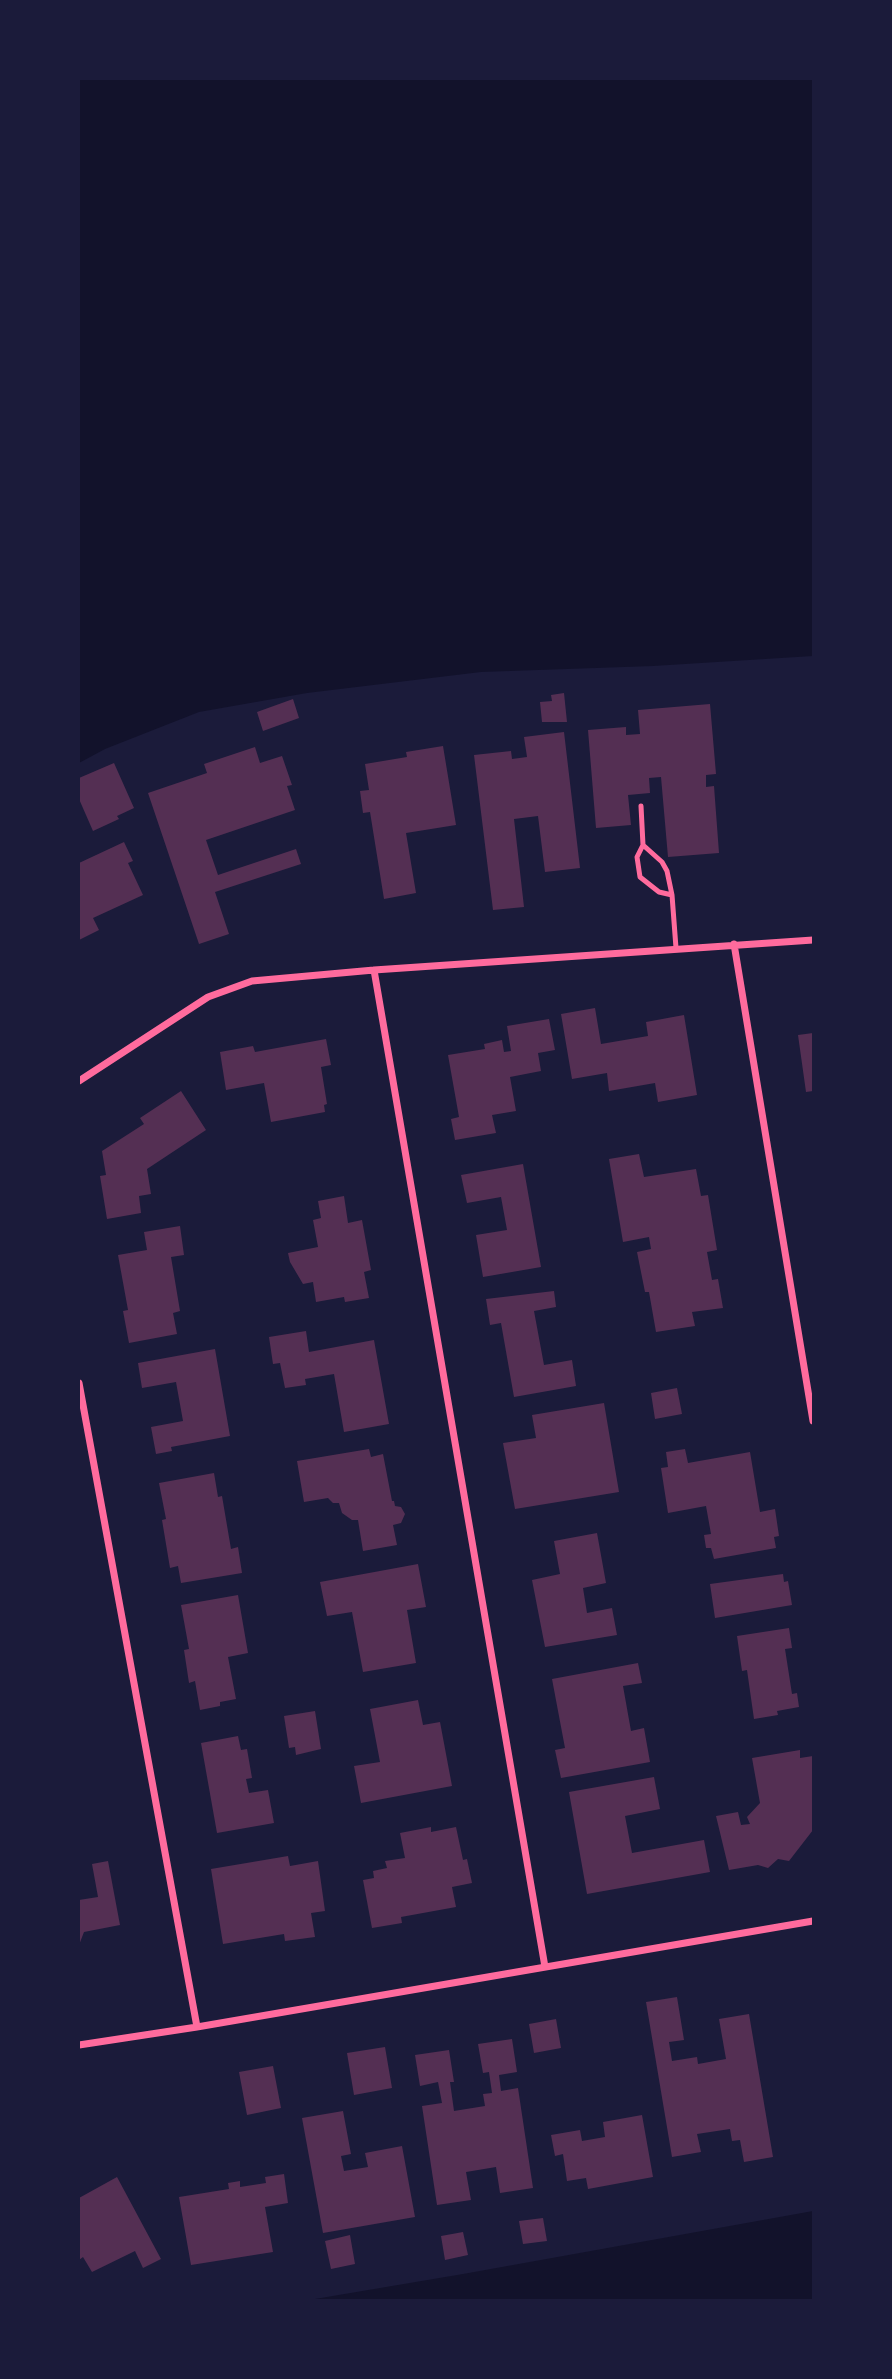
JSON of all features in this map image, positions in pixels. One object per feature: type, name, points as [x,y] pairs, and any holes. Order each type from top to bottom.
[{"type":"street","points":[[79,1081],[208,998],[252,981],[813,940]]},
{"type":"street","points":[[734,944],[813,1421]]},
{"type":"street","points":[[374,970],[545,1967]]},
{"type":"street","points":[[79,1383],[197,2027]]},
{"type":"street","points":[[79,2045],[813,1921]]},
{"type":"lane","points":[[641,806],[643,845],[637,857],[640,877],[659,892],[672,895]]},
{"type":"lane","points":[[643,845],[667,870],[672,895],[676,948]]},
{"type":"shaded area","points":[[79,79],[813,79],[813,656],[653,666],[481,672],[307,693],[199,712],[105,749],[79,763]]},
{"type":"shaded area","points":[[813,2211],[813,2300],[309,2300],[463,2274]]},
{"type":"building","points":[[564,693],[567,722],[542,722],[540,702],[552,701],[551,695]]},
{"type":"building","points":[[293,699],[299,718],[263,731],[257,712]]},
{"type":"building","points":[[710,704],[716,774],[706,775],[706,787],[714,786],[719,853],[668,857],[661,777],[649,778],[650,793],[628,795],[631,825],[596,828],[588,730],[626,727],[626,735],[640,734],[638,710]]},
{"type":"building","points":[[564,732],[580,868],[545,872],[538,816],[514,819],[524,907],[493,910],[474,755],[511,751],[512,759],[527,757],[524,737]]},
{"type":"building","points":[[443,746],[456,825],[406,833],[416,893],[384,899],[370,812],[363,813],[360,791],[369,790],[365,764],[407,757],[406,752]]},
{"type":"building","points":[[255,747],[260,763],[282,756],[292,785],[287,786],[295,810],[206,840],[218,875],[296,849],[301,864],[215,892],[229,934],[199,944],[148,793],[207,773],[204,764]]},
{"type":"building","points":[[114,763],[134,808],[117,816],[119,819],[93,831],[79,799],[79,778]]},
{"type":"building","points":[[124,842],[133,861],[128,863],[143,895],[93,918],[99,930],[79,940],[79,863]]},
{"type":"building","points":[[595,1008],[601,1044],[648,1036],[646,1022],[684,1015],[697,1095],[658,1102],[655,1083],[609,1091],[607,1073],[572,1079],[561,1014]]},
{"type":"building","points":[[549,1019],[555,1050],[538,1053],[541,1071],[510,1077],[516,1111],[492,1115],[496,1133],[455,1140],[451,1119],[459,1117],[448,1055],[485,1049],[484,1044],[502,1040],[504,1052],[511,1051],[507,1026]]},
{"type":"building","points":[[813,1033],[813,1091],[806,1092],[798,1035]]},
{"type":"building","points":[[326,1039],[331,1065],[321,1067],[327,1104],[324,1105],[325,1112],[271,1122],[264,1083],[226,1090],[220,1052],[253,1046],[255,1052]]},
{"type":"building","points":[[181,1091],[206,1130],[147,1169],[151,1194],[139,1196],[141,1213],[107,1219],[100,1176],[106,1175],[102,1151],[144,1124],[140,1118]]},
{"type":"building","points":[[639,1154],[644,1177],[696,1169],[701,1196],[708,1195],[717,1250],[707,1252],[712,1280],[718,1279],[723,1308],[692,1312],[695,1326],[656,1332],[649,1292],[645,1292],[637,1252],[651,1249],[649,1237],[623,1242],[609,1159]]},
{"type":"building","points":[[523,1164],[541,1267],[483,1277],[476,1235],[507,1230],[501,1197],[467,1203],[461,1175]]},
{"type":"building","points":[[344,1196],[348,1223],[362,1220],[371,1270],[364,1272],[369,1298],[345,1302],[344,1297],[316,1302],[313,1282],[303,1284],[290,1262],[288,1253],[318,1247],[313,1220],[321,1218],[318,1201]]},
{"type":"building","points":[[180,1226],[184,1255],[171,1257],[180,1311],[173,1313],[177,1334],[129,1343],[123,1311],[128,1310],[118,1255],[147,1250],[144,1232]]},
{"type":"building","points":[[554,1291],[556,1307],[534,1311],[544,1365],[572,1360],[576,1386],[514,1397],[501,1323],[490,1325],[486,1299]]},
{"type":"building","points":[[306,1331],[309,1352],[374,1340],[389,1424],[344,1432],[334,1374],[305,1379],[306,1385],[285,1388],[280,1363],[273,1364],[269,1337]]},
{"type":"building","points":[[215,1349],[230,1436],[171,1447],[172,1451],[156,1454],[151,1427],[183,1421],[176,1382],[142,1388],[138,1363]]},
{"type":"building","points":[[677,1388],[682,1414],[655,1419],[651,1393]]},
{"type":"building","points":[[604,1403],[619,1492],[515,1509],[503,1443],[536,1438],[532,1415]]},
{"type":"building","points":[[369,1449],[371,1457],[383,1454],[392,1501],[395,1506],[401,1507],[405,1514],[401,1523],[393,1525],[397,1545],[363,1551],[358,1520],[352,1520],[342,1513],[339,1503],[333,1503],[328,1498],[304,1502],[297,1461]]},
{"type":"building","points":[[685,1449],[688,1463],[750,1452],[760,1512],[775,1509],[779,1536],[774,1537],[776,1548],[714,1559],[711,1548],[706,1548],[704,1535],[711,1534],[706,1506],[668,1513],[661,1468],[668,1467],[666,1452]]},
{"type":"building","points":[[214,1473],[218,1497],[222,1496],[231,1549],[238,1547],[242,1573],[181,1583],[178,1566],[170,1568],[162,1520],[166,1519],[159,1483]]},
{"type":"building","points":[[597,1533],[606,1583],[583,1588],[587,1613],[612,1608],[617,1635],[545,1647],[532,1580],[560,1574],[554,1541]]},
{"type":"building","points":[[418,1564],[426,1607],[407,1610],[416,1663],[363,1672],[352,1612],[327,1616],[320,1582]]},
{"type":"building","points":[[783,1574],[784,1582],[788,1581],[792,1605],[715,1618],[710,1584]]},
{"type":"building","points":[[238,1595],[248,1653],[228,1657],[236,1699],[200,1710],[195,1681],[189,1683],[184,1650],[189,1649],[181,1605]]},
{"type":"building","points":[[789,1628],[792,1648],[785,1649],[792,1694],[797,1693],[799,1707],[777,1711],[778,1715],[754,1719],[747,1670],[742,1671],[737,1636]]},
{"type":"building","points":[[638,1663],[642,1683],[623,1686],[631,1731],[644,1728],[650,1762],[561,1778],[555,1750],[565,1748],[552,1679]]},
{"type":"building","points":[[418,1700],[423,1725],[440,1722],[452,1786],[361,1803],[354,1766],[380,1762],[370,1709]]},
{"type":"building","points":[[315,1711],[321,1749],[296,1755],[295,1747],[289,1748],[284,1716]]},
{"type":"building","points":[[238,1736],[241,1750],[247,1749],[252,1778],[246,1779],[249,1793],[268,1790],[274,1823],[217,1833],[201,1743]]},
{"type":"building","points":[[800,1750],[800,1758],[813,1756],[813,1830],[789,1861],[778,1859],[768,1868],[758,1865],[729,1870],[716,1816],[738,1812],[741,1825],[750,1824],[747,1817],[760,1803],[752,1758]]},
{"type":"building","points":[[654,1777],[660,1809],[625,1816],[632,1853],[704,1840],[710,1872],[587,1894],[569,1792]]},
{"type":"building","points":[[431,1827],[431,1832],[456,1827],[463,1860],[467,1859],[472,1883],[452,1887],[456,1907],[401,1917],[402,1923],[372,1928],[363,1880],[374,1878],[373,1871],[387,1868],[385,1861],[405,1858],[400,1833]]},
{"type":"building","points":[[288,1856],[290,1866],[318,1861],[325,1911],[311,1913],[315,1937],[285,1941],[284,1934],[223,1944],[211,1869]]},
{"type":"building","points":[[108,1861],[120,1925],[84,1932],[79,1945],[79,1900],[98,1897],[92,1864]]},
{"type":"building","points":[[677,1997],[684,2040],[669,2042],[672,2061],[697,2057],[698,2064],[726,2059],[719,2019],[749,2014],[773,2157],[744,2162],[740,2140],[732,2141],[730,2129],[697,2134],[701,2152],[672,2157],[646,2002]]},
{"type":"building","points":[[556,2019],[561,2048],[534,2053],[529,2024]]},
{"type":"building","points":[[512,2039],[517,2072],[499,2075],[501,2091],[518,2088],[533,2188],[500,2193],[496,2167],[466,2172],[471,2200],[437,2205],[422,2106],[442,2103],[438,2082],[420,2086],[415,2055],[449,2050],[454,2082],[450,2082],[454,2111],[485,2106],[483,2094],[492,2093],[489,2072],[483,2073],[478,2044]]},
{"type":"building","points":[[385,2047],[392,2088],[354,2095],[347,2053]]},
{"type":"building","points":[[273,2066],[281,2108],[247,2115],[239,2072]]},
{"type":"building","points":[[343,2111],[351,2154],[341,2156],[344,2171],[368,2167],[365,2153],[402,2146],[415,2217],[323,2233],[302,2118]]},
{"type":"building","points":[[642,2115],[653,2177],[588,2189],[586,2178],[567,2181],[563,2154],[555,2156],[551,2135],[580,2130],[582,2141],[605,2137],[603,2122]]},
{"type":"building","points":[[284,2174],[288,2203],[265,2207],[273,2252],[191,2265],[179,2197],[229,2189],[228,2183],[240,2181],[240,2187],[266,2183],[265,2177]]},
{"type":"building","points":[[117,2177],[161,2259],[143,2268],[135,2251],[92,2272],[83,2257],[79,2260],[79,2198]]},
{"type":"building","points":[[543,2218],[547,2241],[523,2244],[519,2221]]},
{"type":"building","points":[[463,2232],[468,2255],[445,2260],[441,2236]]},
{"type":"building","points":[[350,2235],[355,2264],[331,2269],[325,2241]]}]
